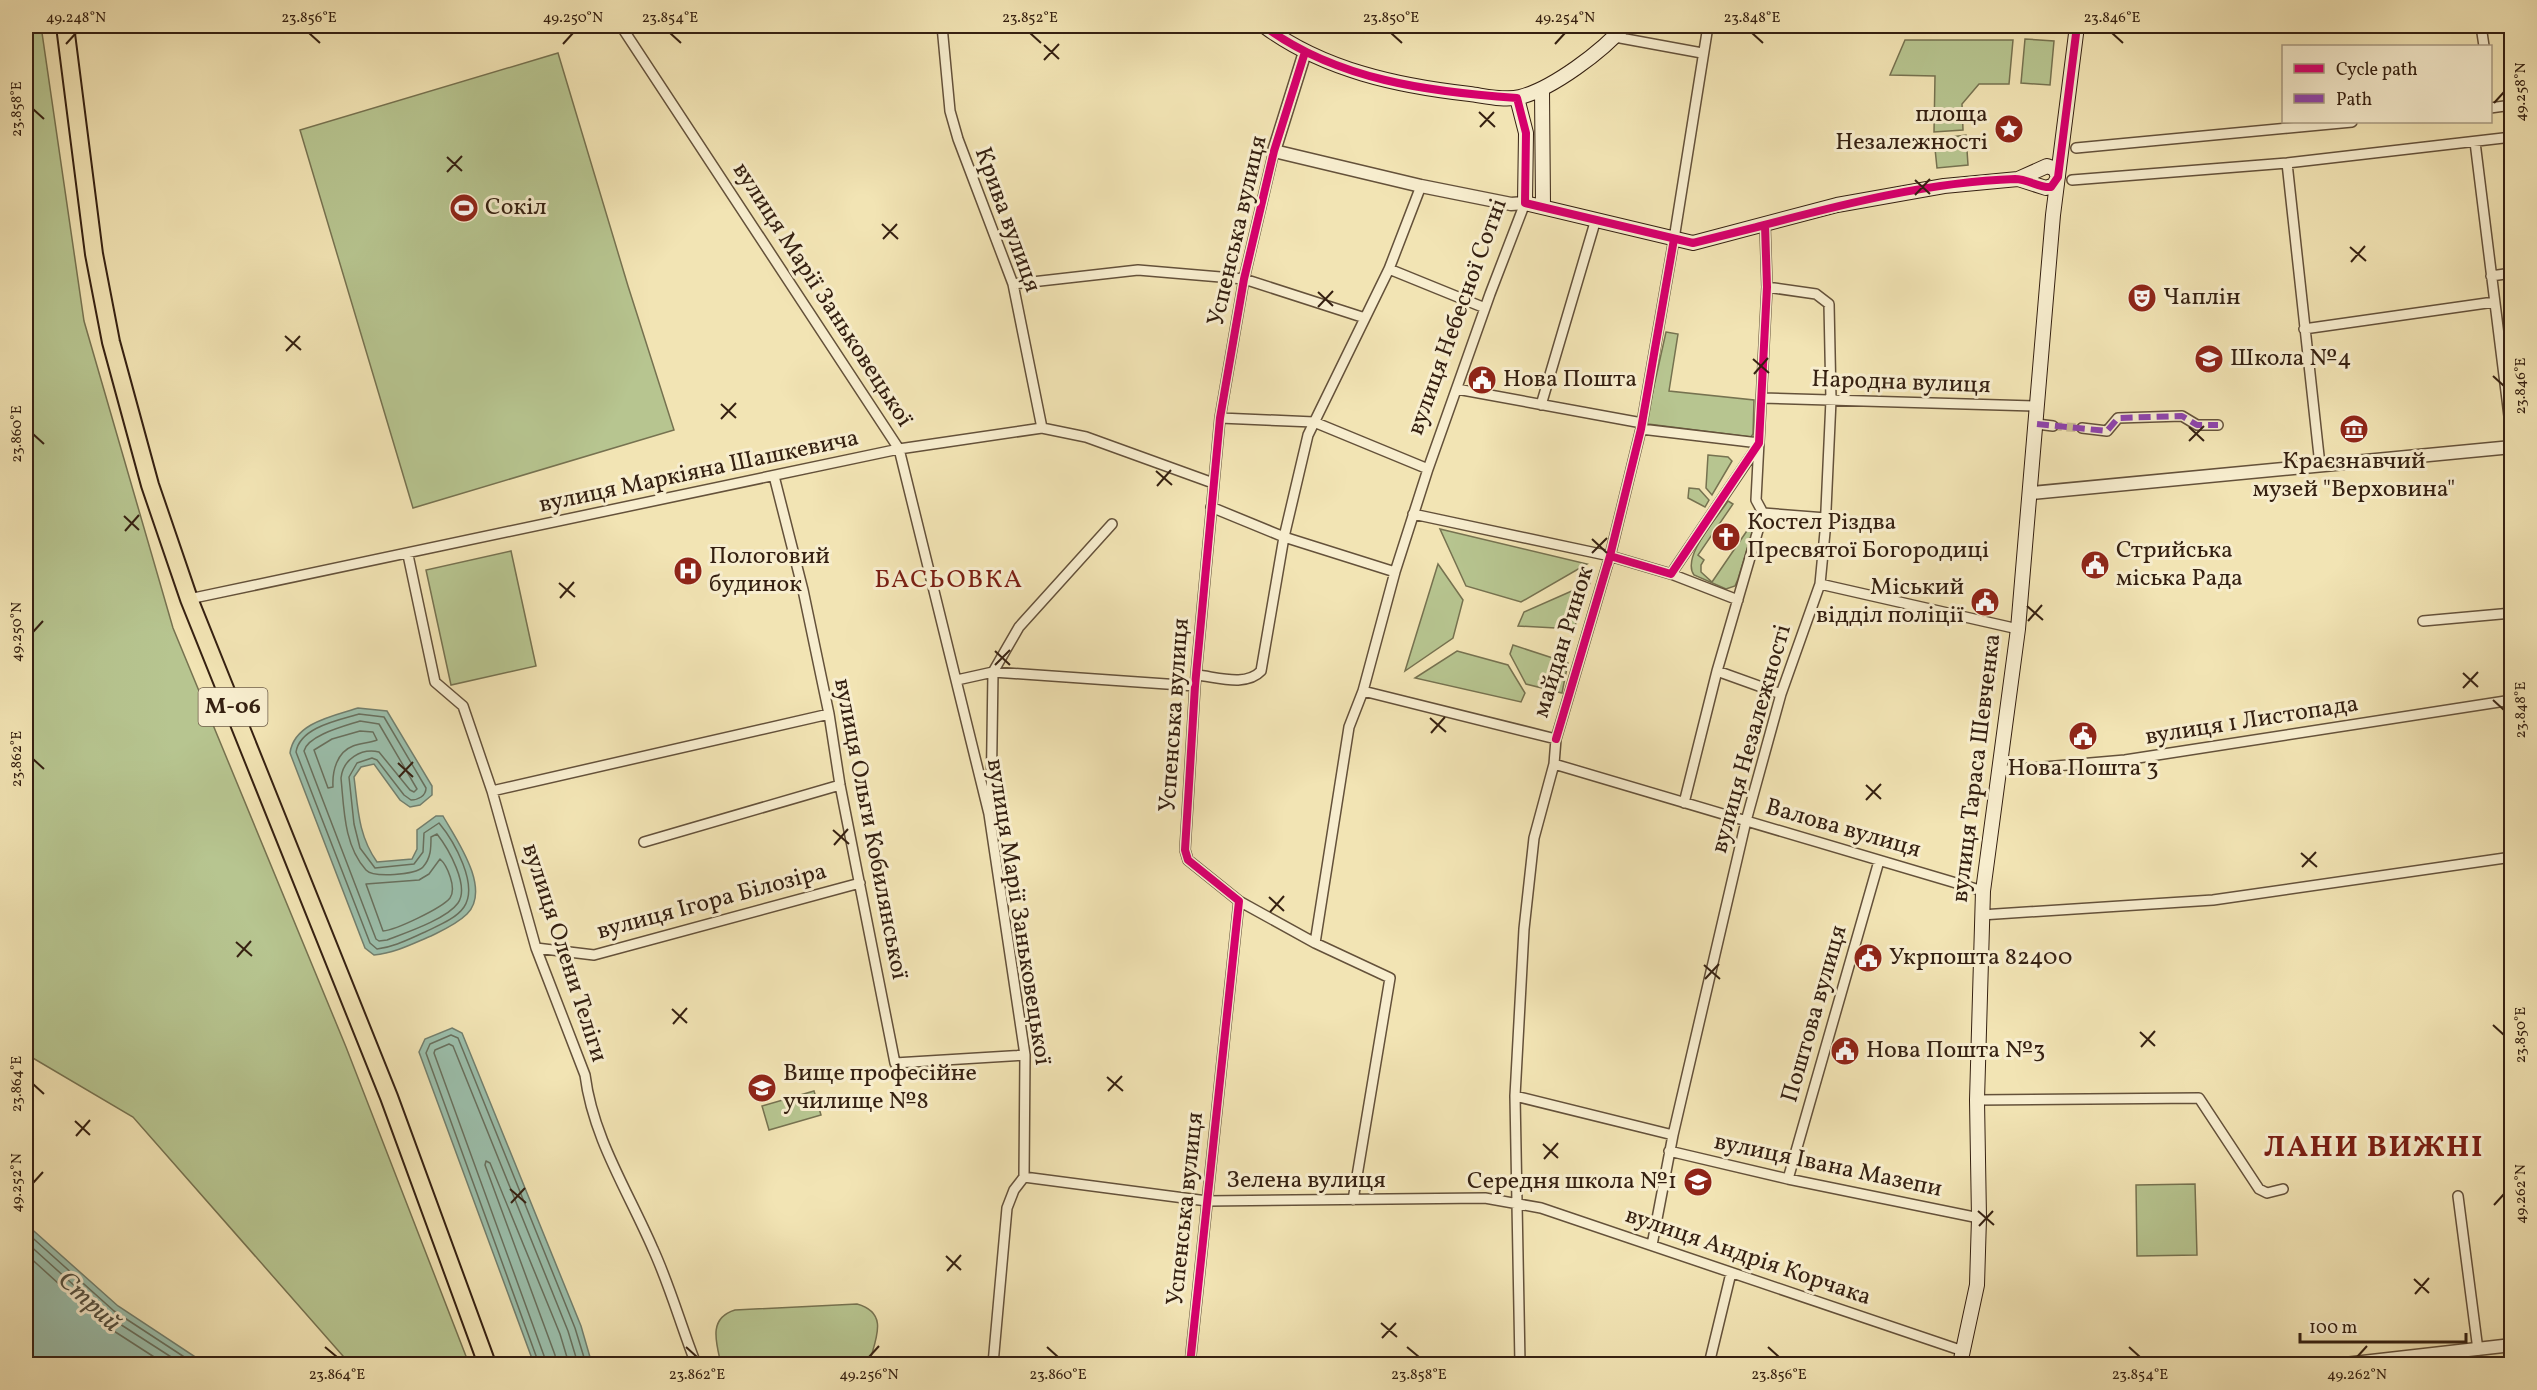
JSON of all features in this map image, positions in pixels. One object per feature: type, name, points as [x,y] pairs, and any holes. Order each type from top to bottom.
[{"type":"highway","name":"М-06","points":[[65,26],[94,254],[111,342],[150,485],[189,599],[388,1097],[487,1365]]},
{"type":"main road","points":[[1264,26],[1305,51],[1365,74],[1435,91],[1517,98],[1542,90],[1615,37],[1624,26]]},
{"type":"main road","name":"вулиця Тараса Шевченка","points":[[1961,1358],[1977,1285],[1979,1218],[1977,1100],[1983,891],[2018,629],[2053,215],[2065,178],[2063,137],[2077,26]]},
{"type":"main road","name":"вулиця Небесної Сотні","points":[[1542,90],[1543,206]]},
{"type":"main road","name":"вулиця Небесної Сотні","points":[[1517,98],[1526,133],[1526,203]]},
{"type":"main road","points":[[2053,215],[2036,176],[2063,137]]},
{"type":"main road","points":[[1526,203],[1693,243],[1837,205],[1944,186],[2018,179],[2051,187],[2065,178],[2047,165],[2018,179]]},
{"type":"street","name":"вулиця Марії Заньковецької","points":[[621,26],[899,449],[991,826],[1025,1054],[1024,1177]]},
{"type":"street","name":"Крива вулиця","points":[[942,26],[950,111],[958,139],[1013,285],[1042,428]]},
{"type":"street","points":[[1708,26],[1641,426],[1610,556],[1671,574],[1738,600]]},
{"type":"street","points":[[2481,26],[2484,45]]},
{"type":"street","points":[[1615,37],[1702,53]]},
{"type":"street","name":"Успенська вулиця","points":[[1190,1365],[1239,901],[1188,860],[1185,850],[1195,686],[1220,418],[1244,279],[1274,151],[1305,51]]},
{"type":"street","points":[[2492,108],[2511,105]]},
{"type":"street","points":[[2076,148],[2341,123]]},
{"type":"street","points":[[2065,178],[2287,163],[2511,137]]},
{"type":"street","points":[[2475,142],[2511,440]]},
{"type":"street","points":[[1274,151],[1421,186],[1511,204],[1526,203]]},
{"type":"street","points":[[2287,163],[2320,465]]},
{"type":"street","points":[[1197,675],[1247,680],[1255,678],[1261,671],[1284,537],[1308,435],[1389,269],[1421,186]]},
{"type":"street","name":"вулиця Небесної Сотні","points":[[1413,514],[1485,308],[1526,203]]},
{"type":"street","points":[[1541,405],[1596,219]]},
{"type":"street","points":[[1684,803],[1717,671],[1763,513],[1756,500],[1767,287],[1765,225]]},
{"type":"street","points":[[1389,269],[1485,308]]},
{"type":"street","points":[[1013,285],[1138,270],[1244,279],[1365,318]]},
{"type":"street","points":[[2491,276],[2511,273]]},
{"type":"street","name":"вулиця Незалежності","points":[[1652,1245],[1669,1151],[1746,821],[1781,694],[1820,584],[1826,518],[1831,400],[1829,304],[1816,294],[1767,287]]},
{"type":"street","points":[[2304,329],[2494,302]]},
{"type":"street","points":[[1457,389],[1641,426],[1759,443]]},
{"type":"street","name":"Народна вулиця","points":[[1762,398],[2038,406]]},
{"type":"street","points":[[2082,428],[2107,431],[2118,418],[2182,416],[2197,425],[2218,425]]},
{"type":"street","points":[[1220,418],[1314,422],[1428,469]]},
{"type":"street","points":[[2037,424],[2054,426]]},
{"type":"street","name":"вулиця Маркіяна Шашкевича","points":[[189,599],[408,555],[899,449],[1042,428],[1086,437],[1213,483]]},
{"type":"street","points":[[1671,574],[1759,443]]},
{"type":"street","points":[[2031,493],[2511,447]]},
{"type":"street","name":"вулиця Ольги Кобилянської","points":[[774,476],[803,590],[829,714],[840,785],[895,1063],[1025,1054]]},
{"type":"street","points":[[1211,507],[1284,537],[1395,572]]},
{"type":"street","points":[[1763,513],[1826,518]]},
{"type":"street","points":[[1315,944],[1335,829],[1349,727],[1363,691],[1413,514]]},
{"type":"street","name":"майдан Ринок","points":[[1363,691],[1556,739],[1610,556],[1413,514]]},
{"type":"street","points":[[991,826],[993,672],[1019,627],[1112,524]]},
{"type":"street","name":"вулиця Олени Теліги","points":[[408,555],[435,682],[463,705],[492,791],[537,948],[585,1075],[588,1097],[600,1137],[654,1250],[696,1365]]},
{"type":"street","points":[[1820,584],[2018,629]]},
{"type":"street","points":[[2423,621],[2511,613]]},
{"type":"street","points":[[1717,671],[1781,694]]},
{"type":"street","points":[[957,680],[993,672],[1195,686]]},
{"type":"street","name":"вулиця 1 Листопада","points":[[1998,771],[2125,760],[2511,700]]},
{"type":"street","points":[[492,791],[829,714]]},
{"type":"street","points":[[1520,1365],[1515,1096],[1524,929],[1534,838],[1554,764],[1556,739]]},
{"type":"street","name":"Валова вулиця","points":[[1554,764],[1983,891]]},
{"type":"street","points":[[644,842],[840,785]]},
{"type":"street","points":[[1981,915],[2213,900],[2511,857]]},
{"type":"street","name":"Поштова вулиця","points":[[1788,1179],[1879,861]]},
{"type":"street","name":"вулиця Ігора Білозіра","points":[[537,948],[594,955],[860,883]]},
{"type":"street","points":[[1239,901],[1315,944],[1390,978],[1353,1200]]},
{"type":"street","points":[[1515,1096],[1673,1135]]},
{"type":"street","points":[[1977,1100],[2199,1098],[2259,1189],[2267,1192],[2283,1190]]},
{"type":"street","name":"вулиця Івана Мазепи","points":[[1669,1151],[1788,1179],[1979,1218]]},
{"type":"street","points":[[993,1365],[1006,1208],[1014,1190],[1024,1177]]},
{"type":"street","name":"Зелена вулиця","points":[[1024,1177],[1207,1201],[1485,1198],[1518,1204]]},
{"type":"street","points":[[2458,1196],[2478,1350]]},
{"type":"street","name":"вулиця Андрія Корчака","points":[[1518,1204],[1541,1208],[1652,1245],[1961,1358]]},
{"type":"street","points":[[1709,1365],[1731,1273]]},
{"type":"street","points":[[2345,1365],[2511,1345]]},
{"type":"green space","points":[[26,26],[41,26],[84,321],[173,628],[346,1047],[469,1364],[350,1364],[133,1117],[26,1054]]},
{"type":"green space","points":[[2025,39],[2054,41],[2050,85],[2021,83]]},
{"type":"green space","points":[[1905,40],[2013,40],[2009,84],[1979,84],[1962,104],[1963,130],[1934,132],[1935,76],[1890,75]]},
{"type":"green space","name":"Сокіл","points":[[558,53],[674,430],[413,508],[300,130]]},
{"type":"green space","points":[[1966,135],[1968,165],[1937,168],[1934,139]]},
{"type":"green space","points":[[1666,332],[1678,334],[1669,391],[1754,400],[1751,437],[1646,422]]},
{"type":"green space","points":[[1708,455],[1728,457],[1732,461],[1712,495],[1706,488]]},
{"type":"green space","points":[[1689,488],[1699,489],[1709,500],[1705,507],[1688,498]]},
{"type":"green space","points":[[1728,501],[1733,504],[1698,555],[1704,560],[1701,572],[1712,582],[1756,520],[1735,586],[1726,589],[1694,575],[1691,567],[1696,548]]},
{"type":"green space","points":[[1440,529],[1587,564],[1521,602],[1466,586]]},
{"type":"green space","points":[[511,551],[536,666],[451,685],[426,570]]},
{"type":"green space","points":[[1438,564],[1463,600],[1453,638],[1405,671]]},
{"type":"green space","points":[[1590,583],[1574,629],[1518,626],[1524,612]]},
{"type":"green space","points":[[1513,645],[1568,663],[1562,693],[1526,684],[1510,654]]},
{"type":"green space","points":[[1457,651],[1508,665],[1525,693],[1521,702],[1415,678]]},
{"type":"green space","points":[[814,1091],[821,1115],[769,1130],[762,1106]]},
{"type":"green space","points":[[2195,1184],[2197,1255],[2137,1256],[2136,1185]]},
{"type":"green space","points":[[857,1304],[867,1308],[874,1314],[877,1321],[877,1337],[869,1364],[721,1364],[716,1339],[717,1325],[726,1314],[735,1310]]},
{"type":"water","points":[[358,708],[387,711],[432,786],[432,795],[420,805],[410,807],[400,800],[374,764],[361,767],[354,777],[358,810],[366,842],[377,862],[412,859],[417,849],[417,830],[436,816],[443,816],[469,864],[476,891],[474,904],[467,914],[454,924],[403,948],[374,955],[365,948],[290,753],[299,734],[316,722]]},
{"type":"water","points":[[452,1028],[462,1033],[581,1326],[592,1364],[534,1364],[419,1052],[425,1039]]},
{"type":"water","name":"Стрий","points":[[26,1224],[118,1306],[206,1364],[26,1364]]},
{"type":"tunnel","points":[[2053,426],[2082,428]]},
{"type":"marked path","points":[[2037,424],[2107,431],[2118,418],[2182,416],[2197,425],[2218,425]]},
{"type":"cycle path","points":[[1264,26],[1292,44],[1353,71],[1418,87],[1517,98],[1526,133],[1525,203],[1693,243],[1765,225],[1767,287],[1759,443],[1671,574],[1610,556],[1556,739]]},
{"type":"cycle path","points":[[1756,227],[1884,196],[1949,185],[2015,179],[2051,187],[2058,177],[2077,26]]},
{"type":"cycle path","points":[[1190,1364],[1239,901],[1188,860],[1185,850],[1195,686],[1220,418],[1244,279],[1274,151],[1305,52]]},
{"type":"cycle path","points":[[1608,564],[1641,429],[1674,239]]},
{"type":"place","name":"площа Незалежності","points":[[2009,129]]},
{"type":"place","name":"Сокіл","points":[[464,208]]},
{"type":"place","name":"Чаплін","points":[[2142,298]]},
{"type":"place","name":"Школа №4","points":[[2209,359]]},
{"type":"place","name":"Нова Пошта","points":[[1482,380]]},
{"type":"place","name":"Краєзнавчий музей \"Верховина\"","points":[[2354,429]]},
{"type":"place","name":"Костел Різдва Пресвятої Богородиці","points":[[1726,537]]},
{"type":"place","name":"Стрийська міська Рада","points":[[2095,565]]},
{"type":"place","name":"Пологовий будинок","points":[[688,571]]},
{"type":"place","name":"Міський відділ поліції","points":[[1985,602]]},
{"type":"place","name":"Нова Пошта 3","points":[[2083,736]]},
{"type":"place","name":"Укрпошта 82400","points":[[1868,958]]},
{"type":"place","name":"Нова Пошта №3","points":[[1845,1051]]},
{"type":"place","name":"Вище професійне училище №8","points":[[762,1088]]},
{"type":"place","name":"Середня школа №1","points":[[1698,1182]]},
{"type":"district","name":"БАСЬОВКА","points":[[949,580]]},
{"type":"district","name":"ЛАНИ ВИЖНІ","points":[[2374,1148]]}]
